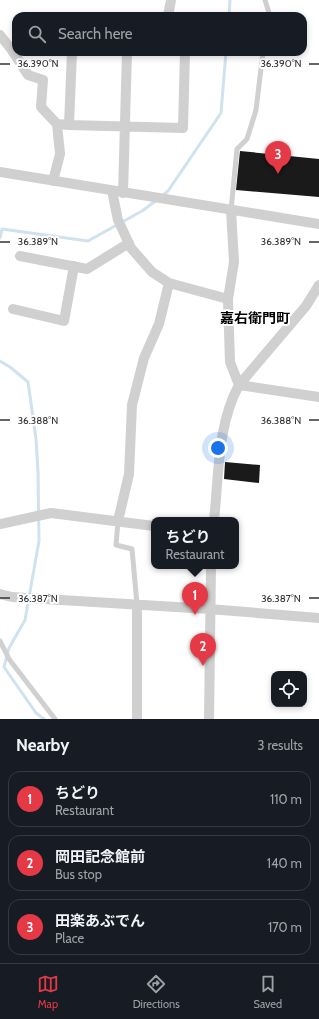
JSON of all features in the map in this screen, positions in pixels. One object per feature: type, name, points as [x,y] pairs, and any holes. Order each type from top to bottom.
[{"type":"street","points":[[169,12],[171,0]]},
{"type":"street","points":[[0,35],[12,48]]},
{"type":"street","points":[[17,56],[28,75],[42,80],[41,106],[57,124],[60,154],[53,181]]},
{"type":"street","points":[[70,125],[72,56]]},
{"type":"street","points":[[124,193],[124,126],[127,56]]},
{"type":"street","points":[[57,124],[182,128],[185,56]]},
{"type":"street","points":[[0,172],[319,224]]},
{"type":"street","points":[[112,191],[118,220],[129,243],[152,272],[169,283],[228,299]]},
{"type":"street","points":[[231,210],[234,262],[228,299],[230,362],[239,385]]},
{"type":"street","points":[[20,256],[88,269],[129,243]]},
{"type":"street","points":[[13,309],[64,321],[74,266]]},
{"type":"street","points":[[118,521],[129,474],[132,405],[144,358],[159,324],[169,283]]},
{"type":"street","points":[[214,517],[226,417],[232,398],[239,385],[306,306],[319,285]]},
{"type":"street","points":[[239,385],[319,397]]},
{"type":"street","points":[[0,524],[51,513],[151,526]]},
{"type":"street","points":[[209,719],[209,608],[211,569]]},
{"type":"street","points":[[0,594],[12,597],[209,608],[319,618]]},
{"type":"street","points":[[137,604],[137,719]]},
{"type":"lane","points":[[265,0],[269,12]]},
{"type":"lane","points":[[231,210],[237,149],[247,139],[256,110],[263,56]]},
{"type":"lane","points":[[118,521],[116,545],[132,549],[137,604]]},
{"type":"lane","points":[[0,641],[8,659],[55,719]]},
{"type":"building","points":[[240,151],[319,159],[319,197],[236,190]]},
{"type":"building","points":[[225,462],[260,465],[259,483],[224,479]]},
{"type":"waterway","points":[[229,12],[230,0]]},
{"type":"waterway","points":[[163,195],[168,191],[221,113],[226,56]]},
{"type":"waterway","points":[[0,238],[2,229],[88,241],[142,211],[157,200]]},
{"type":"waterway","points":[[0,361],[28,382],[36,439],[39,541],[25,620],[9,648],[4,667],[36,713],[44,719]]},
{"type":"place","name":"田楽あぶでん","points":[[278,174]]},
{"type":"place","name":"ちどり","points":[[195,615]]},
{"type":"place","name":"岡田記念館前","points":[[203,666]]},
{"type":"district","name":"嘉右衛門町","points":[[255,318]]}]
